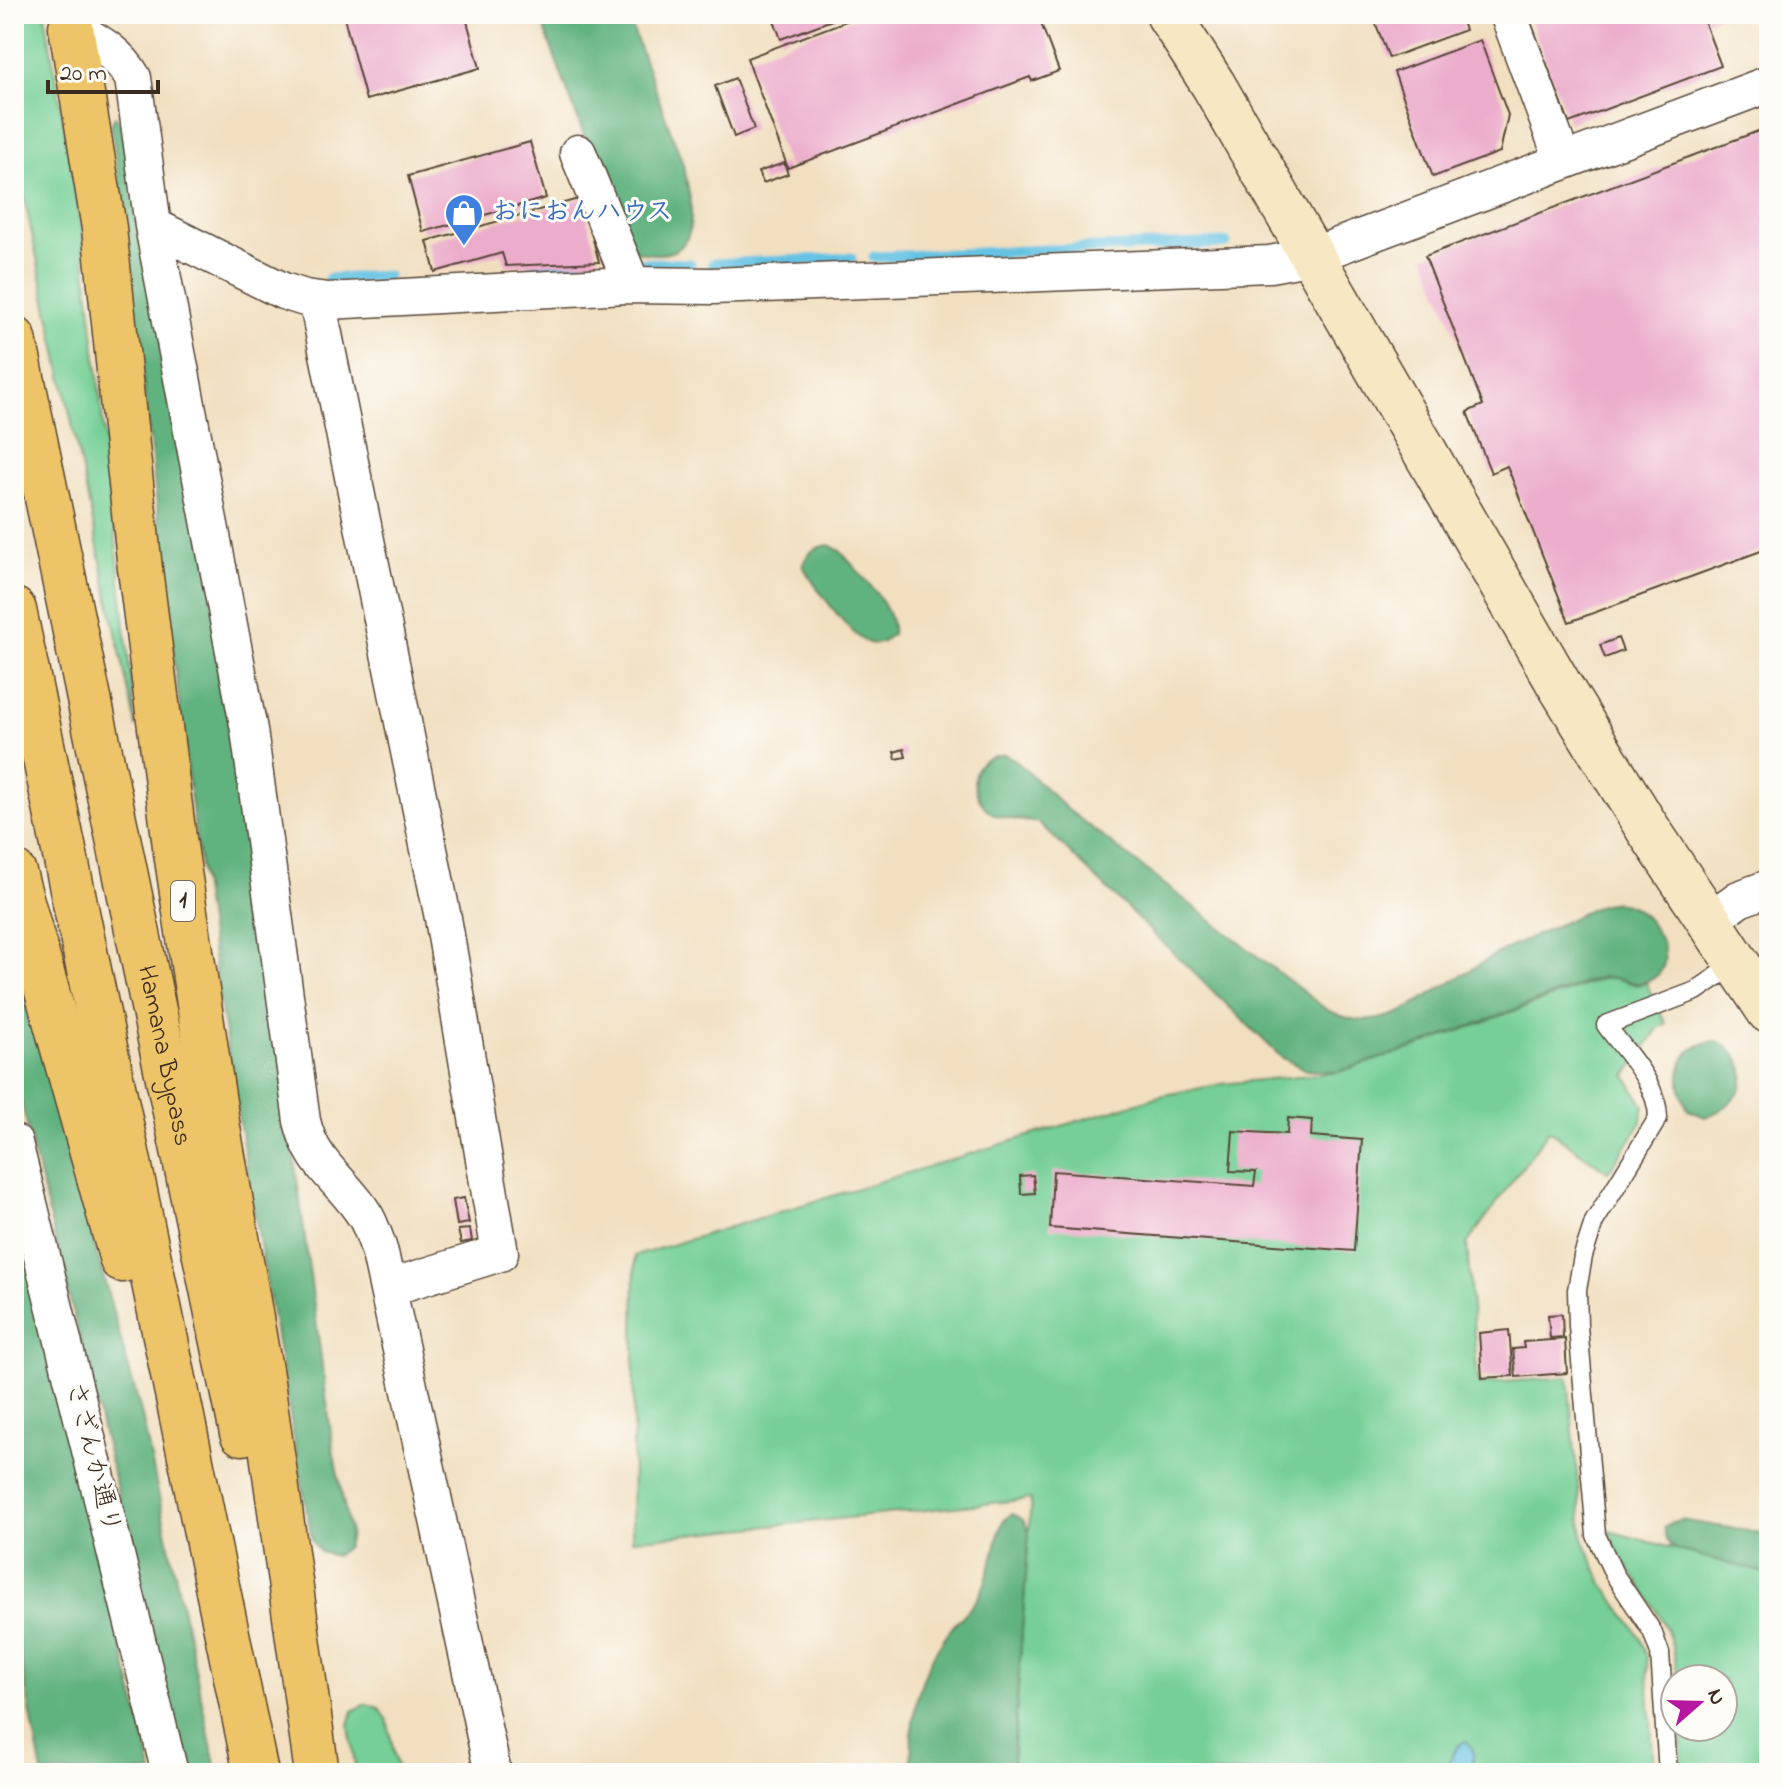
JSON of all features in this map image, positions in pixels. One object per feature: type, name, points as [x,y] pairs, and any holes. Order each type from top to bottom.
[{"type":"highway","name":"1","points":[[69,20],[104,228],[140,569],[175,846],[217,1122],[262,1382],[315,1773]]},
{"type":"highway","name":"Hamana Bypass","points":[[14,339],[315,1773]]},
{"type":"highway","name":"Hamana Bypass","points":[[14,610],[256,1773]]},
{"type":"highway","points":[[14,873],[230,1647]]},
{"type":"street","points":[[1168,14],[1214,86],[1560,686],[1708,921],[1769,1011]]},
{"type":"street","points":[[1508,14],[1563,161]]},
{"type":"street","points":[[69,20],[124,61],[133,78],[153,226],[244,699],[304,1130],[314,1156],[365,1216],[374,1234],[493,1773]]},
{"type":"street","points":[[153,226],[283,291],[317,300],[632,285],[713,286],[1270,264],[1312,256],[1769,84]]},
{"type":"street","points":[[578,153],[632,285]]},
{"type":"street","points":[[317,300],[438,888],[500,1253],[388,1288]]},
{"type":"street","points":[[1708,921],[1739,899],[1769,888]]},
{"type":"street","name":"さざんか通り","points":[[14,1143],[170,1773]]},
{"type":"lane","points":[[1668,1773],[1660,1653],[1652,1631],[1614,1574],[1596,1535],[1577,1290],[1583,1256],[1594,1222],[1658,1118],[1658,1103],[1652,1089],[1606,1025],[1696,991],[1737,963]]},
{"type":"green space","points":[[14,14],[45,14],[82,231],[136,727],[14,149]]},
{"type":"green space","points":[[539,14],[627,14],[682,161],[690,198],[690,230],[684,243],[674,251],[658,254],[635,251],[589,149]]},
{"type":"green space","points":[[115,117],[120,122],[231,686],[334,1455],[350,1534],[347,1547],[335,1556],[320,1552],[312,1540],[222,1014],[185,749],[111,124]]},
{"type":"green space","points":[[829,545],[840,551],[865,579],[888,612],[892,634],[881,643],[869,643],[853,632],[803,566],[812,551]]},
{"type":"green space","points":[[1004,754],[1015,760],[1067,809],[1327,1010],[1346,1017],[1372,1020],[1400,1013],[1500,952],[1608,903],[1631,906],[1649,921],[1662,943],[1663,965],[1658,974],[1642,983],[1599,978],[1418,1046],[1338,1072],[1306,1070],[1281,1057],[1039,823],[1001,817],[984,806],[976,792],[974,776],[986,759]]},
{"type":"green space","points":[[14,955],[142,1416],[217,1773],[187,1773],[14,1073]]},
{"type":"green space","points":[[1610,976],[1637,985],[1646,983],[1666,1024],[1659,1027],[1626,1076],[1644,1106],[1640,1125],[1608,1172],[1549,1130],[1467,1244],[1478,1384],[1568,1377],[1583,1539],[1602,1582],[1640,1637],[1647,1657],[1654,1773],[1012,1773],[1031,1499],[632,1540],[635,1256],[1160,1096],[1222,1084],[1338,1072]]},
{"type":"green space","points":[[1718,1041],[1739,1061],[1743,1083],[1730,1103],[1705,1117],[1688,1110],[1680,1075],[1682,1065],[1694,1049]]},
{"type":"green space","points":[[14,1212],[153,1773],[42,1773],[14,1626]]},
{"type":"green space","points":[[1013,1514],[1023,1520],[1029,1532],[1012,1773],[912,1773],[914,1715],[922,1680],[939,1646],[979,1596],[1003,1521]]},
{"type":"green space","points":[[1680,1520],[1769,1534],[1769,1574],[1678,1550],[1667,1541],[1665,1527]]},
{"type":"green space","points":[[1609,1531],[1769,1574],[1769,1773],[1682,1773],[1681,1743],[1739,1743],[1739,1663],[1675,1663],[1667,1630],[1658,1612],[1621,1556]]},
{"type":"green space","points":[[366,1704],[379,1708],[387,1719],[398,1773],[356,1773],[349,1725],[353,1711]]},
{"type":"water","points":[[1467,1741],[1473,1750],[1473,1773],[1441,1773],[1458,1746]]},
{"type":"building","points":[[343,14],[465,14],[480,68],[366,100]]},
{"type":"building","points":[[774,14],[848,14],[781,39]]},
{"type":"building","points":[[865,14],[1048,14],[1039,18],[1059,71],[1032,81],[1030,77],[788,168],[747,58]]},
{"type":"building","points":[[1372,14],[1459,14],[1465,30],[1389,58]]},
{"type":"building","points":[[1528,14],[1723,14],[1704,21],[1721,66],[1569,123]]},
{"type":"building","points":[[1480,40],[1508,115],[1500,152],[1433,177],[1394,72]]},
{"type":"building","points":[[735,78],[754,129],[734,137],[715,86]]},
{"type":"building","points":[[1769,127],[1769,548],[1569,622],[1507,466],[1491,473],[1467,412],[1483,405],[1425,256]]},
{"type":"building","points":[[530,142],[546,198],[423,232],[408,176]]},
{"type":"building","points":[[784,163],[788,174],[763,183],[758,172]]},
{"type":"building","points":[[582,198],[599,262],[506,266],[502,253],[435,272],[427,241]]},
{"type":"building","points":[[1618,638],[1623,651],[1605,658],[1600,645]]},
{"type":"building","points":[[904,749],[906,757],[896,759],[894,752]]},
{"type":"building","points":[[1288,1118],[1312,1120],[1311,1136],[1362,1140],[1354,1251],[1050,1228],[1053,1171],[1254,1186],[1256,1172],[1230,1171],[1233,1131],[1287,1134]]},
{"type":"building","points":[[1033,1175],[1035,1193],[1021,1194],[1020,1176]]},
{"type":"building","points":[[464,1198],[469,1223],[457,1225],[453,1200]]},
{"type":"building","points":[[470,1229],[472,1241],[461,1243],[458,1230]]},
{"type":"building","points":[[1562,1314],[1563,1337],[1550,1338],[1548,1315]]},
{"type":"building","points":[[1509,1330],[1513,1376],[1482,1378],[1479,1333]]},
{"type":"building","points":[[1565,1339],[1567,1373],[1516,1377],[1513,1349],[1524,1348],[1523,1342]]},
{"type":"waterway","points":[[874,257],[1226,243]]},
{"type":"waterway","points":[[713,264],[851,258]]},
{"type":"waterway","points":[[632,263],[690,264]]},
{"type":"waterway","points":[[533,268],[614,264]]},
{"type":"waterway","points":[[329,279],[387,276]]},
{"type":"place","name":"おにおんハウス","points":[[464,247]]}]
